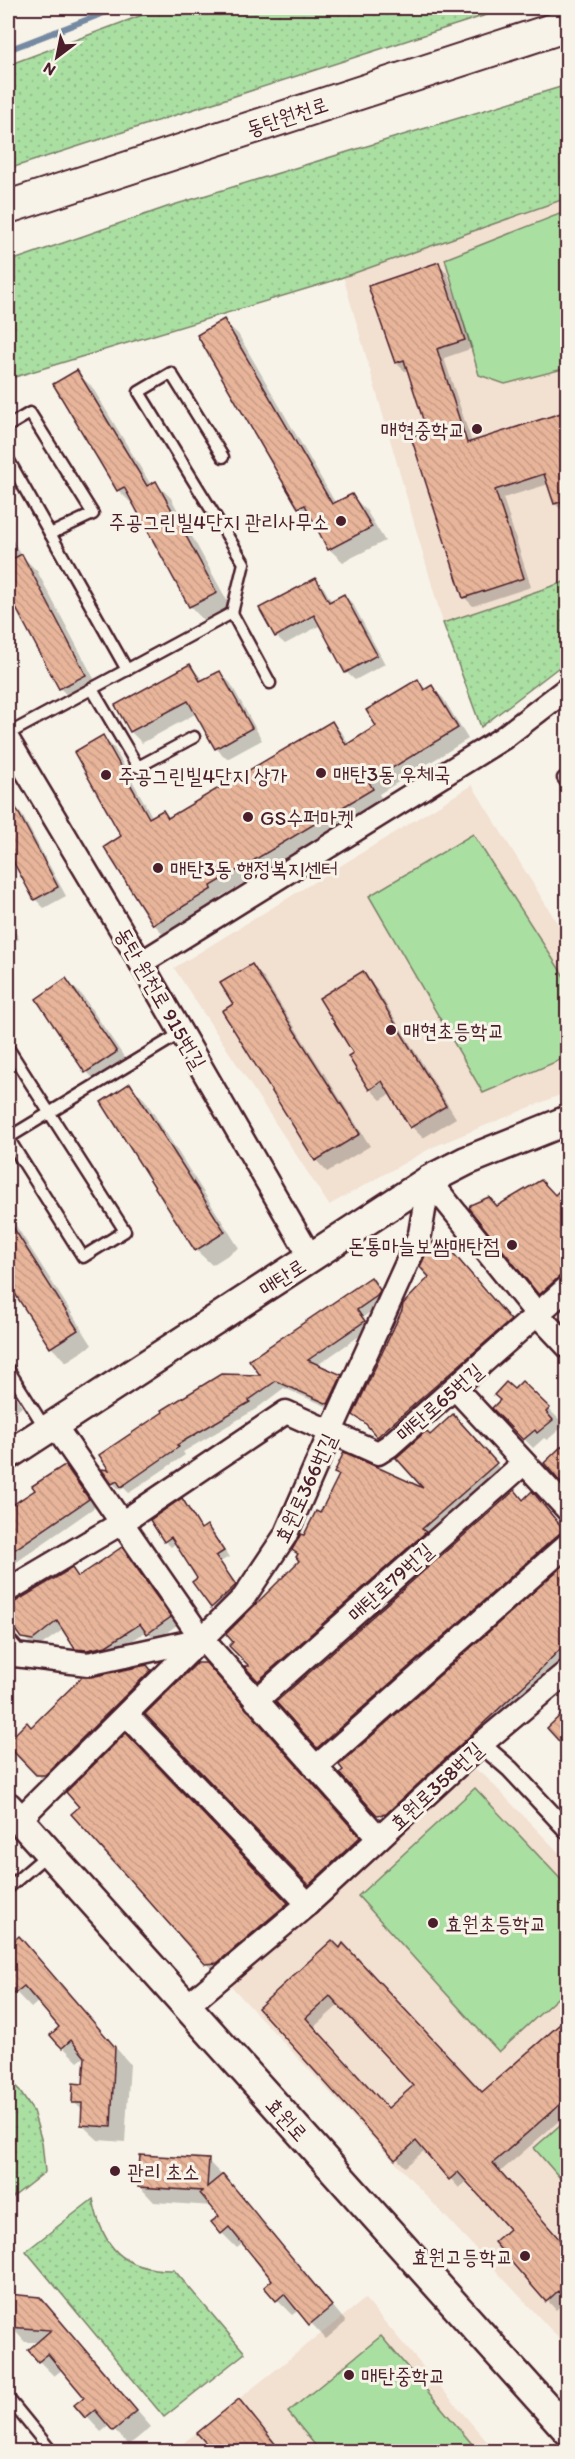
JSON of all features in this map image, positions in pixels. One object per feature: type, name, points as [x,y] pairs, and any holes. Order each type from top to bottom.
[{"type":"main road","name":"동탄원천로","points":[[8,207],[567,25]]},
{"type":"street","points":[[141,963],[503,738],[567,688]]},
{"type":"street","name":"동탄 원천로 915번길","points":[[8,740],[15,769],[141,963],[311,1258]]},
{"type":"street","name":"매탄로","points":[[8,1455],[429,1180],[466,1161],[567,1120]]},
{"type":"street","points":[[429,1180],[538,1315],[567,1347]]},
{"type":"street","name":"효원로366번길","points":[[13,1813],[127,1715],[244,1597],[285,1536],[420,1234],[429,1180]]},
{"type":"street","name":"매탄로65번길","points":[[330,1431],[378,1453],[389,1446],[567,1287]]},
{"type":"street","points":[[454,1388],[567,1510]]},
{"type":"street","points":[[8,1590],[123,1522],[286,1412],[330,1431]]},
{"type":"street","points":[[51,1428],[123,1522],[202,1638],[379,1838]]},
{"type":"street","name":"매탄로79번길","points":[[256,1701],[524,1463]]},
{"type":"street","points":[[315,1768],[567,1544]]},
{"type":"street","points":[[8,1647],[15,1655],[88,1664],[202,1638]]},
{"type":"street","name":"효원로358번길","points":[[186,2006],[308,1904],[481,1744],[567,1671]]},
{"type":"street","points":[[127,1715],[308,1904]]},
{"type":"street","points":[[481,1744],[510,1769],[567,1831]]},
{"type":"street","name":"효원로","points":[[13,1813],[567,2431]]},
{"type":"lane","points":[[224,458],[171,373],[139,392],[244,563],[232,613],[270,683]]},
{"type":"lane","points":[[8,426],[30,413],[93,514],[50,534]]},
{"type":"lane","points":[[8,459],[127,670]]},
{"type":"lane","points":[[8,734],[232,613]]},
{"type":"lane","points":[[92,689],[138,767],[194,737]]},
{"type":"lane","points":[[8,1048],[49,1113],[125,1231],[84,1257],[8,1138],[49,1113],[181,1033]]},
{"type":"lane","points":[[8,1369],[51,1428]]},
{"type":"lane","points":[[8,1888],[49,1853]]},
{"type":"lane","points":[[8,2398],[52,2451]]},
{"type":"shaded area","name":"매현중학교","points":[[567,198],[567,581],[443,623],[343,276]]},
{"type":"shaded area","name":"매현초등학교","points":[[472,785],[567,939],[567,1092],[433,1147],[329,1205],[174,968]]},
{"type":"shaded area","name":"효원초등학교","points":[[470,1769],[482,1773],[567,1861],[567,2347],[230,1985]]},
{"type":"shaded area","name":"매탄중학교","points":[[365,2299],[495,2451],[172,2452]]},
{"type":"green space","points":[[161,8],[508,8],[8,169],[8,65]]},
{"type":"green space","points":[[567,85],[567,198],[329,282],[8,379],[8,262],[167,207]]},
{"type":"green space","points":[[567,211],[567,368],[505,384],[479,375],[445,259]]},
{"type":"green space","points":[[567,581],[567,661],[481,727],[443,623]]},
{"type":"green space","points":[[473,834],[567,981],[567,1057],[483,1093],[369,896]]},
{"type":"green space","points":[[475,1788],[567,1886],[567,1989],[499,2052],[358,1896]]},
{"type":"green space","points":[[8,2074],[33,2111],[42,2142],[45,2172],[8,2201]]},
{"type":"green space","points":[[567,2119],[567,2186],[534,2148]]},
{"type":"green space","points":[[93,2199],[102,2230],[118,2253],[128,2261],[141,2266],[174,2270],[245,2353],[164,2417],[26,2251]]},
{"type":"green space","points":[[381,2336],[478,2451],[320,2451],[288,2412]]},
{"type":"building","points":[[439,262],[465,340],[437,349],[467,443],[564,412],[567,422],[567,500],[554,504],[544,474],[495,490],[524,578],[463,598],[411,437],[427,432],[404,360],[395,363],[368,286]]},
{"type":"building","points":[[224,319],[332,504],[352,494],[372,527],[328,550],[305,505],[298,508],[197,335]]},
{"type":"building","points":[[77,370],[147,486],[156,481],[217,593],[189,607],[124,487],[117,491],[53,384]]},
{"type":"building","points":[[22,554],[86,675],[59,689],[8,593],[8,561]]},
{"type":"building","points":[[316,578],[329,602],[344,594],[377,655],[345,673],[314,615],[275,637],[259,608]]},
{"type":"building","points":[[190,664],[200,681],[220,671],[252,728],[215,749],[188,701],[130,732],[115,705]]},
{"type":"building","points":[[418,679],[424,690],[432,685],[458,728],[369,782],[373,789],[211,886],[212,889],[153,925],[104,847],[121,836],[74,752],[103,735],[149,818],[163,810],[168,818],[332,721],[346,745],[376,726],[366,710]]},
{"type":"building","points":[[8,793],[58,887],[34,900],[8,852]]},
{"type":"building","points":[[252,964],[360,1134],[315,1161],[222,1011],[233,1004],[220,983]]},
{"type":"building","points":[[363,971],[446,1106],[410,1128],[382,1081],[369,1090],[348,1056],[353,1053],[319,998]]},
{"type":"building","points":[[66,978],[117,1052],[85,1073],[36,999]]},
{"type":"building","points":[[130,1083],[225,1232],[195,1251],[101,1102]]},
{"type":"building","points":[[541,1180],[555,1195],[567,1183],[567,1273],[539,1295],[469,1209],[470,1205],[489,1197],[497,1206]]},
{"type":"building","points":[[8,1219],[78,1330],[50,1348],[8,1283]]},
{"type":"building","points":[[435,1240],[444,1250],[447,1246],[511,1320],[377,1437],[365,1423],[353,1415],[403,1304],[429,1277],[420,1267],[430,1245]]},
{"type":"building","points":[[371,1277],[380,1290],[377,1296],[357,1310],[365,1321],[308,1360],[342,1375],[328,1404],[276,1381],[249,1400],[250,1402],[177,1445],[179,1447],[121,1487],[117,1481],[112,1484],[101,1469],[109,1470],[99,1455],[163,1412],[162,1410],[221,1374],[260,1375],[249,1360]]},
{"type":"building","points":[[522,1381],[550,1408],[546,1412],[553,1420],[537,1433],[535,1430],[523,1440],[492,1408],[500,1400],[494,1395],[506,1382],[514,1389]]},
{"type":"building","points":[[453,1414],[497,1463],[422,1529],[426,1532],[258,1681],[244,1666],[249,1666],[229,1646],[233,1642],[226,1634],[299,1561],[296,1557],[298,1554],[292,1550],[301,1534],[304,1535],[316,1511],[320,1513],[339,1475],[334,1473],[344,1452],[423,1488],[396,1458],[426,1431],[430,1435]]},
{"type":"building","points":[[567,1441],[567,1490],[544,1463]]},
{"type":"building","points":[[66,1466],[89,1499],[8,1554],[8,1508],[35,1490],[32,1486]]},
{"type":"building","points":[[515,1490],[523,1500],[532,1491],[565,1531],[317,1748],[276,1702]]},
{"type":"building","points":[[182,1498],[201,1529],[207,1525],[224,1551],[216,1556],[236,1585],[211,1608],[192,1582],[197,1578],[171,1537],[164,1542],[150,1520]]},
{"type":"building","points":[[122,1547],[171,1617],[147,1634],[140,1624],[106,1646],[87,1650],[75,1649],[57,1621],[33,1640],[21,1638],[8,1620],[8,1603],[15,1602],[72,1568],[78,1577]]},
{"type":"building","points":[[567,1562],[567,1642],[533,1677],[386,1814],[377,1815],[339,1773],[343,1770],[339,1765]]},
{"type":"building","points":[[197,1663],[206,1663],[360,1837],[309,1885],[145,1714]]},
{"type":"building","points":[[147,1665],[151,1670],[45,1775],[36,1775],[8,1746],[8,1741],[27,1722],[31,1727],[82,1677]]},
{"type":"building","points":[[567,1709],[567,1750],[547,1728]]},
{"type":"building","points":[[126,1733],[288,1903],[217,1963],[205,1964],[71,1814],[79,1807],[66,1792]]},
{"type":"building","points":[[19,1936],[115,2047],[111,2127],[81,2125],[82,2103],[72,2103],[73,2083],[83,2084],[85,2057],[71,2040],[62,2048],[56,2042],[50,2035],[59,2027],[24,1986],[14,1994],[8,1986],[8,1946]]},
{"type":"building","points":[[332,1940],[340,1948],[343,1943],[482,2092],[567,2018],[567,2098],[493,2163],[567,2248],[567,2302],[558,2291],[546,2302],[494,2242],[509,2229],[458,2172],[449,2180],[416,2141],[395,2160],[258,2008]],"holes":[[[330,1996],[413,2086],[388,2108],[306,2018]]]},
{"type":"building","points":[[140,2155],[209,2159],[207,2187],[223,2174],[332,2306],[309,2325],[284,2294],[276,2301],[264,2287],[272,2280],[229,2227],[221,2234],[211,2222],[219,2216],[200,2193],[202,2191],[138,2187]]},
{"type":"building","points":[[8,2294],[40,2297],[137,2411],[113,2431],[95,2410],[85,2418],[74,2405],[84,2397],[48,2354],[38,2362],[28,2350],[51,2330],[8,2327]]},
{"type":"building","points":[[239,2399],[281,2451],[213,2451],[197,2433]]},
{"type":"waterway","points":[[8,50],[117,8]]},
{"type":"place","name":"매현중학교","points":[[477,429]]},
{"type":"place","name":"주공그린빌4단지 관리사무소","points":[[341,521]]},
{"type":"place","name":"매탄3동 우체국","points":[[321,773]]},
{"type":"place","name":"주공그린빌4단지 상가","points":[[106,775]]},
{"type":"place","name":"GS수퍼마켓","points":[[248,817]]},
{"type":"place","name":"매탄3동 행정복지센터","points":[[158,868]]},
{"type":"place","name":"매현초등학교","points":[[391,1030]]},
{"type":"place","name":"돈통마늘보쌈매탄점","points":[[512,1245]]},
{"type":"place","name":"효원초등학교","points":[[433,1923]]},
{"type":"place","name":"관리 초소","points":[[115,2171]]},
{"type":"place","name":"효원고등학교","points":[[525,2256]]},
{"type":"place","name":"매탄중학교","points":[[349,2375]]}]
